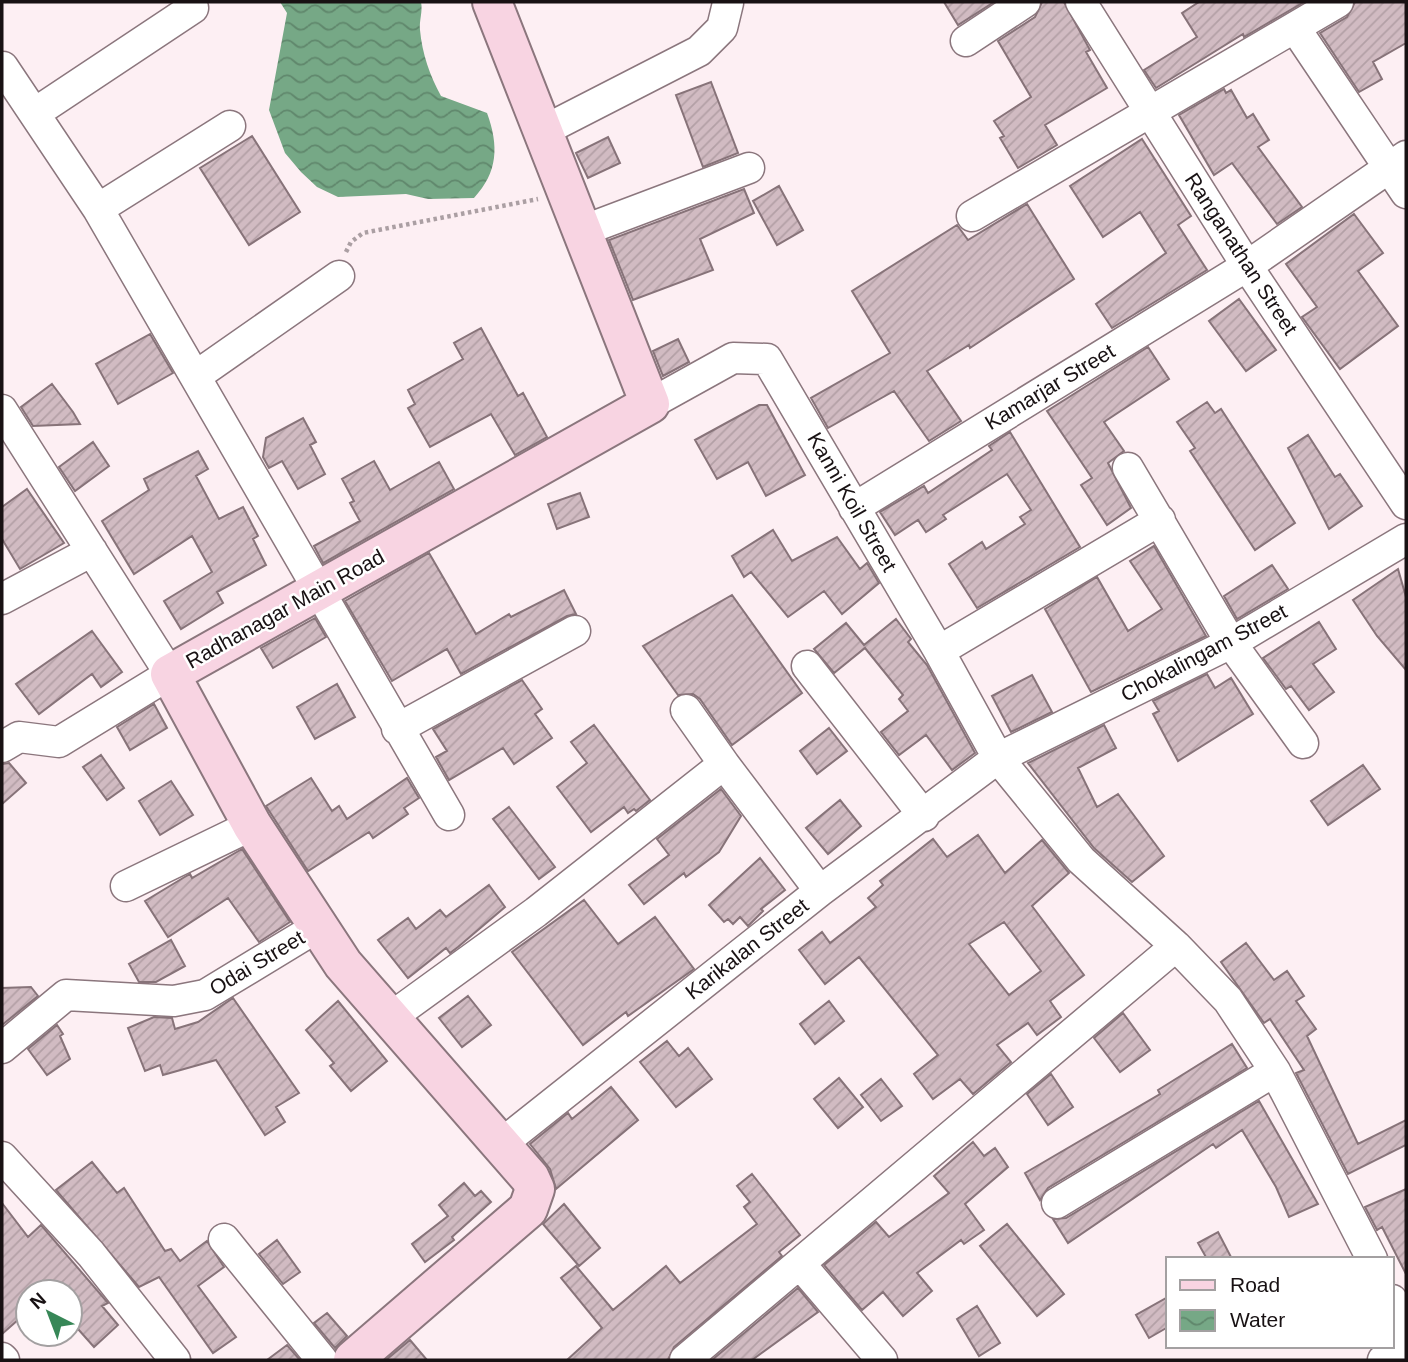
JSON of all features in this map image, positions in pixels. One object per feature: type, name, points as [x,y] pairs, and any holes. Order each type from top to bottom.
[{"type":"street","points":[[492,2],[650,404]]},
{"type":"street","points":[[966,41],[1025,2]]},
{"type":"street","name":"Ranganathan Street","points":[[1081,2],[1247,266],[1406,504]]},
{"type":"street","points":[[972,216],[1151,114],[1338,2]]},
{"type":"street","points":[[543,131],[699,51],[723,27],[729,3]]},
{"type":"street","points":[[35,113],[193,8]]},
{"type":"street","points":[[1295,28],[1398,161],[1406,193]]},
{"type":"street","points":[[3,67],[98,209],[449,815]]},
{"type":"street","points":[[98,209],[230,126]]},
{"type":"street","name":"Kamarjar Street","points":[[854,508],[1247,266],[1398,161]]},
{"type":"street","points":[[582,230],[749,168]]},
{"type":"street","points":[[196,376],[339,276]]},
{"type":"street","name":"Kanni Koil Street","points":[[650,404],[733,358],[767,359],[780,376],[998,758],[1082,860],[1176,946],[1228,1000],[1275,1070],[1371,1257]]},
{"type":"street","name":"Radhanagar Main Road","points":[[353,1360],[528,1209],[535,1189],[530,1178],[342,964],[252,825],[170,674],[650,404]]},
{"type":"street","points":[[2,410],[170,674],[59,742],[19,737],[2,747]]},
{"type":"street","points":[[1128,468],[1231,643],[1303,743]]},
{"type":"street","points":[[939,651],[1160,520]]},
{"type":"street","name":"Chokalingam Street","points":[[998,758],[1231,643],[1406,539]]},
{"type":"street","points":[[2,599],[92,551]]},
{"type":"street","points":[[397,729],[575,631]]},
{"type":"street","points":[[807,666],[924,816]]},
{"type":"street","points":[[686,710],[821,891]]},
{"type":"street","name":"Karikalan Street","points":[[500,1146],[821,891],[998,758]]},
{"type":"street","points":[[390,1018],[536,912],[724,764]]},
{"type":"street","points":[[126,886],[252,825]]},
{"type":"street","name":"Odai Street","points":[[2,1048],[66,995],[174,1001],[205,995],[319,926]]},
{"type":"street","points":[[685,1360],[1176,946]]},
{"type":"street","points":[[1057,1203],[1275,1070]]},
{"type":"street","points":[[2,1157],[91,1254],[175,1360]]},
{"type":"street","points":[[225,1239],[322,1360]]},
{"type":"street","points":[[800,1264],[882,1360]]},
{"type":"street","points":[[1394,1304],[1406,1328]]},
{"type":"street","points":[[1383,1360],[1406,1347]]},
{"type":"path","points":[[339,276],[351,242],[363,233],[568,194]]},
{"type":"water","points":[[280,2],[421,2],[420,27],[423,47],[441,96],[487,113],[491,125],[494,148],[492,168],[474,198],[428,199],[406,194],[338,197],[317,187],[301,172],[285,153],[269,110],[287,13]]},
{"type":"building","points":[[944,2],[994,2],[958,25]]},
{"type":"building","points":[[1042,2],[1064,2],[1090,50],[1086,52],[1107,88],[1045,125],[1057,145],[1018,168],[1000,138],[1004,136],[994,121],[1031,97],[998,41],[1035,17]]},
{"type":"building","points":[[1199,2],[1304,2],[1244,37],[1243,34],[1156,88],[1144,70],[1197,37],[1182,13]]},
{"type":"building","points":[[1355,2],[1406,2],[1406,43],[1373,62],[1382,79],[1359,92],[1320,33],[1347,17]]},
{"type":"building","points":[[711,82],[738,153],[703,167],[676,95]]},
{"type":"building","points":[[1224,89],[1226,93],[1231,90],[1247,118],[1253,114],[1269,140],[1258,147],[1302,207],[1277,224],[1232,163],[1214,175],[1179,115]]},
{"type":"building","points":[[252,136],[300,212],[249,245],[200,168]]},
{"type":"building","points":[[608,137],[620,163],[588,178],[576,153]]},
{"type":"building","points":[[1142,139],[1191,216],[1178,225],[1207,270],[1112,328],[1096,304],[1166,253],[1140,212],[1103,237],[1070,186]]},
{"type":"building","points":[[779,186],[803,230],[777,245],[753,201]]},
{"type":"building","points":[[744,189],[754,213],[700,239],[713,270],[633,300],[609,240]]},
{"type":"building","points":[[1027,204],[1074,279],[970,348],[969,345],[927,371],[961,421],[929,441],[894,391],[828,428],[811,398],[890,353],[852,291],[957,225],[968,240]]},
{"type":"building","points":[[1354,214],[1383,253],[1358,271],[1398,326],[1340,369],[1302,317],[1317,307],[1286,264]]},
{"type":"building","points":[[1239,299],[1276,350],[1246,371],[1209,321]]},
{"type":"building","points":[[481,328],[518,396],[523,393],[547,437],[515,455],[491,414],[430,447],[408,408],[415,404],[408,390],[463,359],[454,343]]},
{"type":"building","points":[[150,334],[173,373],[118,404],[96,364]]},
{"type":"building","points":[[678,339],[689,362],[663,376],[653,351]]},
{"type":"building","points":[[1148,347],[1169,379],[1104,422],[1124,451],[1108,463],[1131,508],[1107,525],[1081,485],[1092,478],[1047,411]]},
{"type":"building","points":[[52,384],[80,424],[33,426],[21,407]]},
{"type":"building","points":[[1207,402],[1215,413],[1221,409],[1295,523],[1255,550],[1190,451],[1195,448],[1177,422]]},
{"type":"building","points":[[759,405],[767,405],[805,475],[766,496],[748,462],[717,479],[695,440]]},
{"type":"building","points":[[303,418],[316,442],[310,445],[325,474],[298,489],[282,461],[269,468],[263,457],[266,438]]},
{"type":"building","points":[[1010,432],[1080,547],[977,608],[949,564],[982,542],[986,549],[1025,524],[1020,517],[1031,510],[1007,474],[943,515],[946,519],[926,532],[918,520],[895,535],[880,512],[924,486],[928,493],[992,450],[989,446]]},
{"type":"building","points":[[1308,435],[1335,477],[1340,474],[1362,506],[1329,529],[1288,448]]},
{"type":"building","points":[[93,442],[109,466],[75,491],[59,467]]},
{"type":"building","points":[[198,451],[208,469],[196,476],[219,519],[243,507],[258,536],[253,539],[266,565],[217,592],[223,603],[181,629],[164,601],[212,572],[192,536],[134,574],[102,521],[149,490],[144,479]]},
{"type":"building","points":[[374,461],[390,490],[439,462],[454,489],[323,563],[314,546],[360,521],[350,503],[354,501],[342,479]]},
{"type":"building","points":[[27,489],[64,543],[20,569],[2,539],[2,507]]},
{"type":"building","points":[[580,493],[589,517],[557,529],[548,504]]},
{"type":"building","points":[[773,530],[792,561],[837,537],[860,569],[867,563],[879,583],[842,614],[824,591],[788,617],[751,572],[744,577],[732,556]]},
{"type":"building","points":[[1154,546],[1206,636],[1091,692],[1045,609],[1097,577],[1128,631],[1162,609],[1130,561]]},
{"type":"building","points":[[429,553],[476,634],[509,614],[511,617],[564,590],[576,614],[567,616],[461,674],[447,649],[392,681],[345,601]]},
{"type":"building","points":[[1272,565],[1288,589],[1237,619],[1224,596]]},
{"type":"building","points":[[1398,569],[1406,597],[1406,670],[1377,636],[1353,600]]},
{"type":"building","points":[[732,595],[802,693],[732,745],[700,699],[693,694],[678,695],[643,646]]},
{"type":"building","points":[[315,618],[326,637],[273,668],[261,648]]},
{"type":"building","points":[[896,619],[911,639],[908,642],[927,665],[975,753],[952,770],[926,735],[899,755],[881,732],[908,711],[899,699],[903,695],[865,648],[834,673],[814,649],[846,623],[864,645]]},
{"type":"building","points":[[1319,622],[1336,649],[1313,664],[1334,692],[1309,710],[1291,686],[1286,689],[1263,658]]},
{"type":"building","points":[[92,631],[122,672],[101,687],[92,674],[39,714],[16,684]]},
{"type":"building","points":[[1207,674],[1215,688],[1231,678],[1253,714],[1178,761],[1153,714],[1159,711],[1153,701]]},
{"type":"building","points":[[1032,675],[1052,712],[1011,732],[992,696]]},
{"type":"building","points":[[522,680],[542,709],[535,714],[552,738],[514,764],[503,748],[449,780],[436,757],[447,751],[433,729]]},
{"type":"building","points":[[337,684],[355,717],[315,739],[297,707]]},
{"type":"building","points":[[154,704],[167,728],[130,750],[117,727]]},
{"type":"building","points":[[594,725],[650,800],[636,811],[634,809],[628,813],[624,807],[591,832],[557,787],[587,763],[571,742]]},
{"type":"building","points":[[1104,725],[1116,748],[1078,768],[1097,807],[1118,794],[1164,856],[1132,882],[1094,848],[1028,763]]},
{"type":"building","points":[[829,728],[847,751],[817,774],[800,751]]},
{"type":"building","points":[[101,755],[124,788],[107,800],[83,767]]},
{"type":"building","points":[[9,763],[26,783],[2,804],[2,764]]},
{"type":"building","points":[[1363,765],[1380,789],[1328,825],[1311,801]]},
{"type":"building","points":[[311,778],[332,811],[339,806],[347,819],[407,778],[419,798],[404,808],[408,814],[373,838],[369,832],[308,871],[266,806]]},
{"type":"building","points":[[171,781],[193,815],[160,835],[139,801]]},
{"type":"building","points":[[721,789],[741,816],[719,852],[686,877],[684,873],[644,904],[629,885],[669,855],[657,839]]},
{"type":"building","points":[[840,800],[861,826],[828,854],[806,828]]},
{"type":"building","points":[[509,807],[555,867],[539,879],[493,819]]},
{"type":"building","points":[[978,835],[1005,873],[1042,840],[1069,873],[1032,906],[1084,975],[1050,1001],[1061,1017],[1037,1035],[1028,1023],[997,1045],[1011,1062],[973,1094],[960,1079],[933,1099],[914,1074],[938,1055],[859,957],[825,984],[799,950],[822,932],[830,943],[876,907],[868,898],[883,885],[880,881],[933,839],[947,857]],"holes":[[[1004,922],[1041,971],[1009,995],[969,944]]]},
{"type":"building","points":[[242,849],[290,922],[259,942],[228,898],[168,937],[145,901],[190,874],[192,878]]},
{"type":"building","points":[[760,858],[785,890],[761,909],[763,911],[748,926],[740,917],[733,924],[728,919],[724,922],[709,905]]},
{"type":"building","points":[[489,885],[505,907],[450,953],[446,948],[408,978],[378,940],[408,918],[416,929],[440,910],[446,917]]},
{"type":"building","points":[[584,900],[618,944],[655,917],[694,969],[628,1016],[626,1012],[583,1045],[512,952]]},
{"type":"building","points":[[171,940],[185,966],[156,982],[139,982],[129,964]]},
{"type":"building","points":[[1246,943],[1274,980],[1287,971],[1304,996],[1296,1001],[1316,1029],[1307,1036],[1358,1144],[1406,1120],[1406,1145],[1348,1174],[1296,1073],[1304,1070],[1270,1019],[1264,1023],[1221,962]]},
{"type":"building","points":[[31,987],[38,996],[2,1025],[2,988]]},
{"type":"building","points":[[468,996],[491,1025],[462,1047],[439,1018]]},
{"type":"building","points":[[233,998],[299,1093],[276,1107],[285,1122],[265,1135],[216,1060],[163,1075],[160,1065],[145,1071],[128,1028],[154,1017],[172,1018],[175,1029],[198,1022]]},
{"type":"building","points":[[338,1001],[387,1061],[351,1091],[330,1066],[334,1063],[306,1030]]},
{"type":"building","points":[[829,1001],[844,1021],[815,1044],[800,1024]]},
{"type":"building","points":[[1123,1013],[1150,1050],[1120,1072],[1094,1038]]},
{"type":"building","points":[[57,1025],[63,1034],[60,1036],[70,1059],[47,1075],[28,1049]]},
{"type":"building","points":[[667,1041],[679,1056],[688,1048],[712,1079],[676,1107],[640,1062]]},
{"type":"building","points":[[1232,1044],[1247,1068],[1048,1188],[1040,1200],[1025,1173],[1160,1094],[1158,1090]]},
{"type":"building","points":[[1051,1074],[1073,1107],[1048,1125],[1027,1094]]},
{"type":"building","points":[[839,1078],[863,1107],[838,1128],[814,1099]]},
{"type":"building","points":[[881,1079],[902,1106],[881,1121],[861,1095]]},
{"type":"building","points":[[611,1087],[638,1120],[556,1189],[550,1169],[530,1144],[568,1113],[572,1119]]},
{"type":"building","points":[[1259,1101],[1318,1204],[1289,1217],[1276,1187],[1242,1130],[1216,1148],[1213,1144],[1068,1243],[1053,1219],[1066,1218]]},
{"type":"building","points":[[973,1142],[984,1156],[995,1148],[1008,1167],[965,1204],[984,1230],[964,1244],[961,1240],[917,1273],[932,1291],[903,1316],[883,1292],[862,1310],[824,1265],[876,1222],[889,1237],[949,1193],[934,1176]]},
{"type":"building","points":[[92,1162],[117,1193],[124,1188],[165,1251],[171,1249],[180,1261],[207,1241],[224,1267],[198,1286],[236,1337],[213,1353],[159,1277],[139,1287],[56,1190]]},
{"type":"building","points":[[752,1174],[800,1235],[779,1252],[782,1256],[674,1347],[668,1360],[567,1360],[602,1328],[561,1278],[576,1266],[613,1310],[666,1266],[680,1283],[757,1224],[744,1207],[750,1202],[737,1186]]},
{"type":"building","points":[[464,1183],[475,1196],[481,1191],[491,1202],[452,1237],[454,1240],[425,1262],[412,1244],[448,1216],[439,1205]]},
{"type":"building","points":[[1406,1189],[1406,1274],[1382,1227],[1377,1230],[1365,1207]]},
{"type":"building","points":[[2,1203],[28,1237],[41,1225],[108,1303],[102,1306],[118,1325],[94,1347],[84,1336],[84,1278],[14,1278],[14,1323],[2,1334]]},
{"type":"building","points":[[564,1204],[600,1248],[579,1266],[543,1224]]},
{"type":"building","points":[[1007,1224],[1064,1294],[1037,1316],[980,1246]]},
{"type":"building","points":[[1218,1232],[1231,1257],[1206,1257],[1198,1243]]},
{"type":"building","points":[[277,1240],[300,1272],[283,1284],[259,1254]]},
{"type":"building","points":[[798,1288],[818,1312],[752,1360],[712,1360]]},
{"type":"building","points":[[1166,1298],[1166,1328],[1149,1338],[1136,1315]]},
{"type":"building","points":[[977,1306],[1000,1343],[979,1356],[957,1319]]},
{"type":"building","points":[[327,1313],[347,1336],[335,1348],[314,1323]]},
{"type":"building","points":[[410,1340],[427,1360],[386,1360]]},
{"type":"building","points":[[287,1345],[300,1360],[267,1360]]}]
